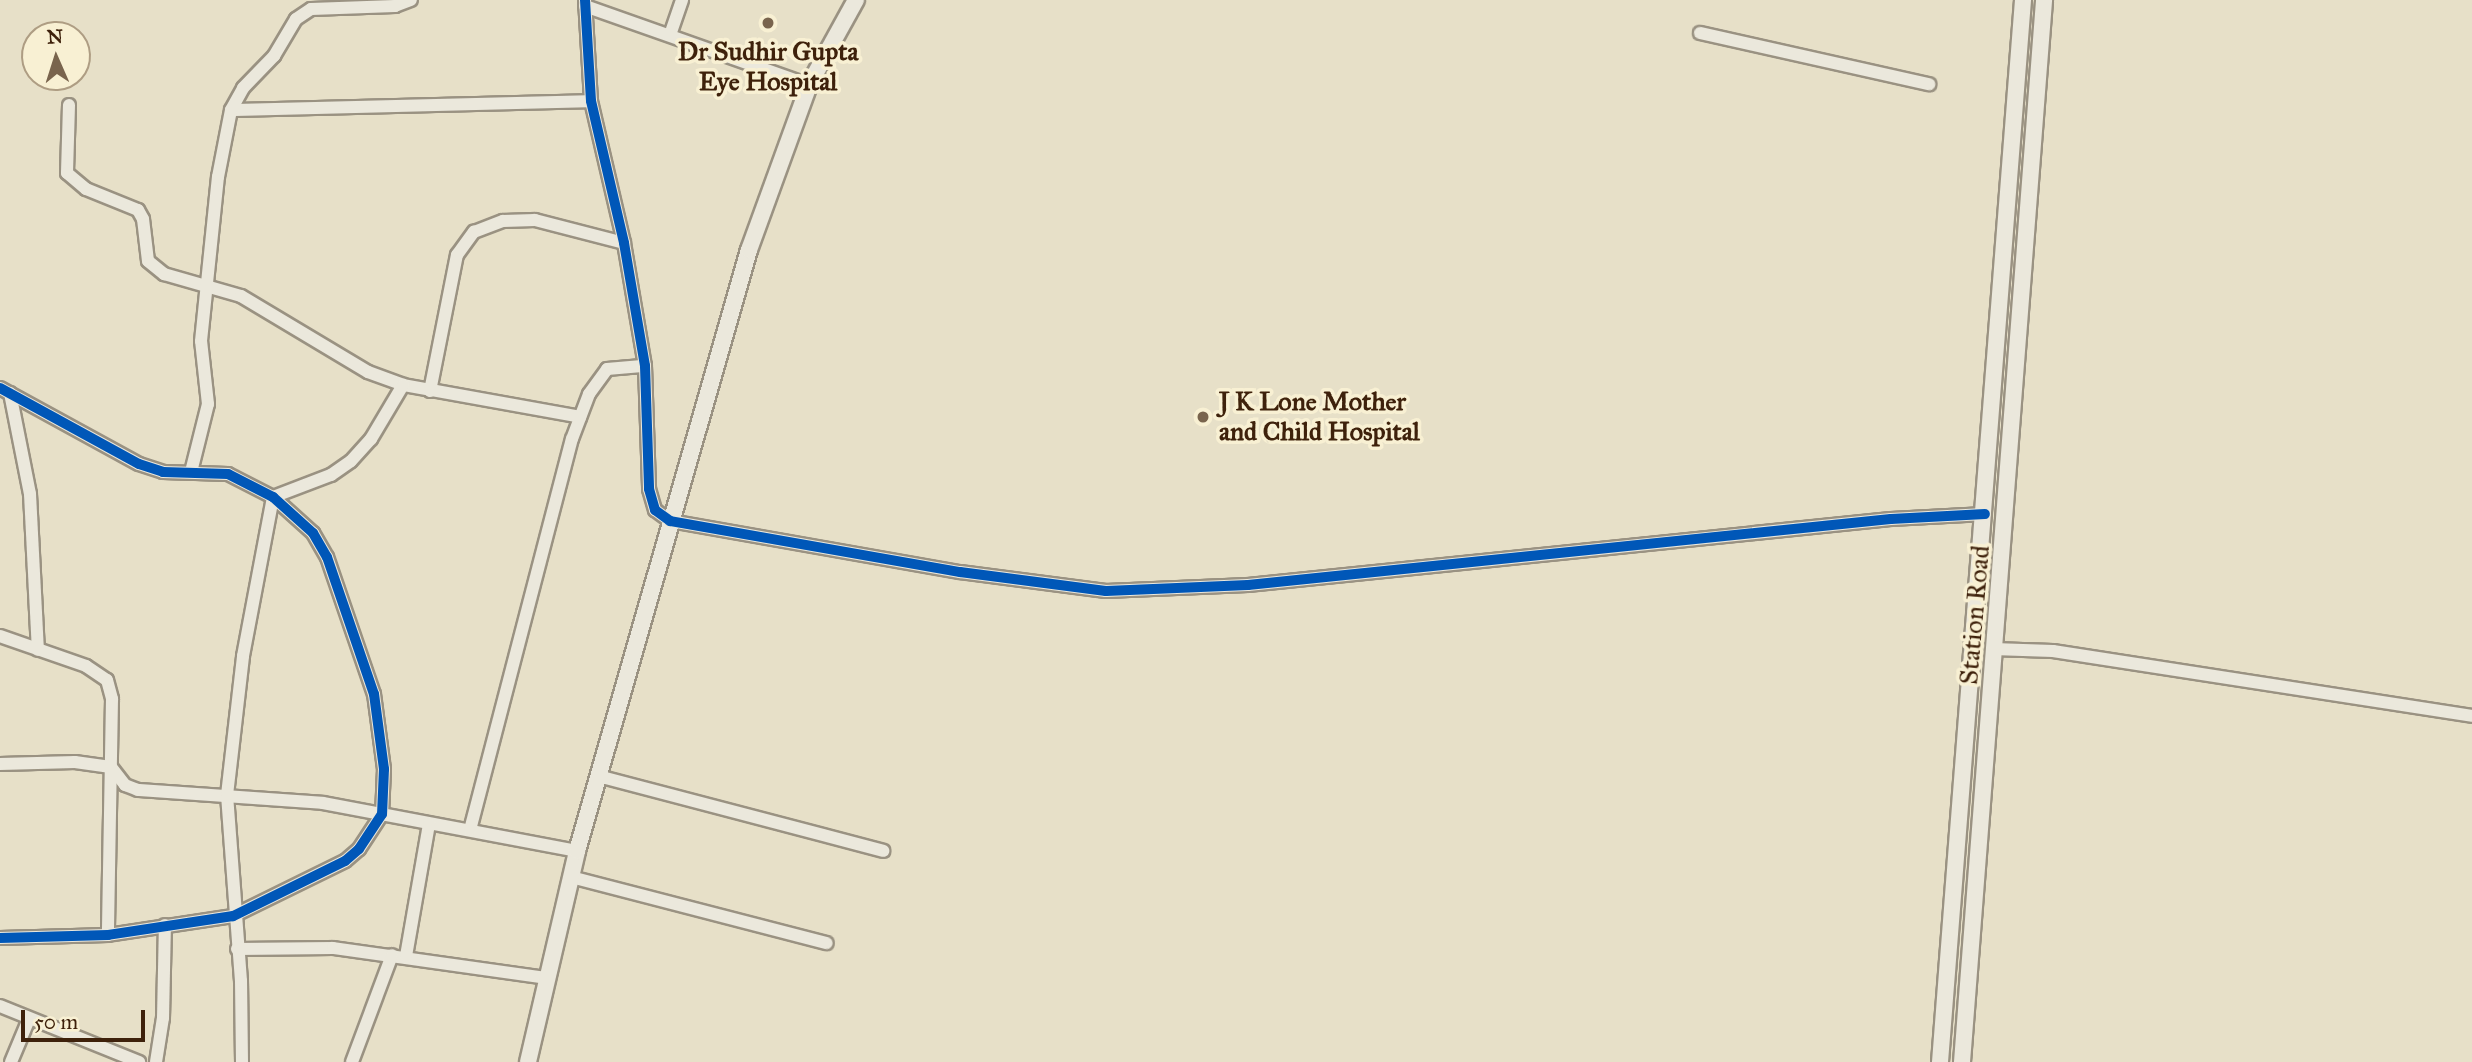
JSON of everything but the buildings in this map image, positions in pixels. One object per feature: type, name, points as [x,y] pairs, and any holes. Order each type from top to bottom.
[{"type":"street","points":[[191,472],[208,404],[201,341],[210,284],[212,223],[231,110],[243,88],[274,57],[296,19],[311,9],[395,6],[411,0]]},
{"type":"street","points":[[670,35],[682,0]]},
{"type":"street","points":[[528,1062],[577,851],[749,250],[808,85],[856,0]]},
{"type":"street","name":"Station Road","points":[[1940,1062],[1970,648],[1985,514],[2023,0]]},
{"type":"street","name":"Station Road","points":[[1962,1062],[2044,0]]},
{"type":"street","points":[[808,85],[585,3],[591,101],[624,243],[645,366],[649,489],[655,510],[670,521],[960,572],[1106,591],[1248,585],[1891,519],[1985,514]]},
{"type":"street","points":[[1700,33],[1929,84]]},
{"type":"street","points":[[231,110],[591,101]]},
{"type":"street","points":[[69,105],[67,173],[86,188],[138,210],[144,219],[148,261],[164,274],[210,284],[271,310],[368,372],[403,385],[580,417]]},
{"type":"street","points":[[430,391],[457,255],[474,232],[503,221],[535,219],[624,243]]},
{"type":"street","points":[[470,830],[580,417],[594,385],[607,369],[645,366]]},
{"type":"street","points":[[273,497],[331,475],[351,461],[371,439],[403,385]]},
{"type":"street","points":[[0,938],[108,935],[233,916],[345,861],[382,814],[384,769],[374,694],[327,557],[313,533],[273,497],[228,474],[163,472],[139,464],[5,390]]},
{"type":"street","points":[[5,390],[30,494],[38,650]]},
{"type":"street","points":[[242,1062],[227,795],[243,656],[273,497]]},
{"type":"street","points":[[0,636],[86,666],[107,680],[112,699],[108,935]]},
{"type":"street","points":[[1970,648],[2053,651],[2472,716]]},
{"type":"street","points":[[0,764],[75,762],[111,767],[125,785],[138,790],[323,803],[577,851]]},
{"type":"street","points":[[598,776],[883,851]]},
{"type":"street","points":[[406,956],[429,824]]},
{"type":"street","points":[[571,877],[827,943]]},
{"type":"street","points":[[156,1062],[163,1018],[165,925]]},
{"type":"street","points":[[237,949],[333,948],[406,956],[547,978]]},
{"type":"street","points":[[352,1062],[392,955]]},
{"type":"street","points":[[0,1006],[139,1062]]},
{"type":"street","points":[[11,1062],[29,1019]]},
{"type":"cycle path","points":[[585,0],[591,101],[624,243],[645,366],[649,489],[655,510],[670,521],[960,572],[1106,591],[1248,585],[1891,519],[1985,514]]},
{"type":"cycle path","points":[[0,388],[139,464],[163,472],[228,474],[273,497],[313,533],[327,557],[374,694],[384,769],[382,814],[359,849],[345,861],[233,916],[108,935],[0,938]]},
{"type":"place","name":"Dr Sudhir Gupta Eye Hospital","points":[[768,23]]},
{"type":"place","name":"J K Lone Mother and Child Hospital","points":[[1203,417]]}]
